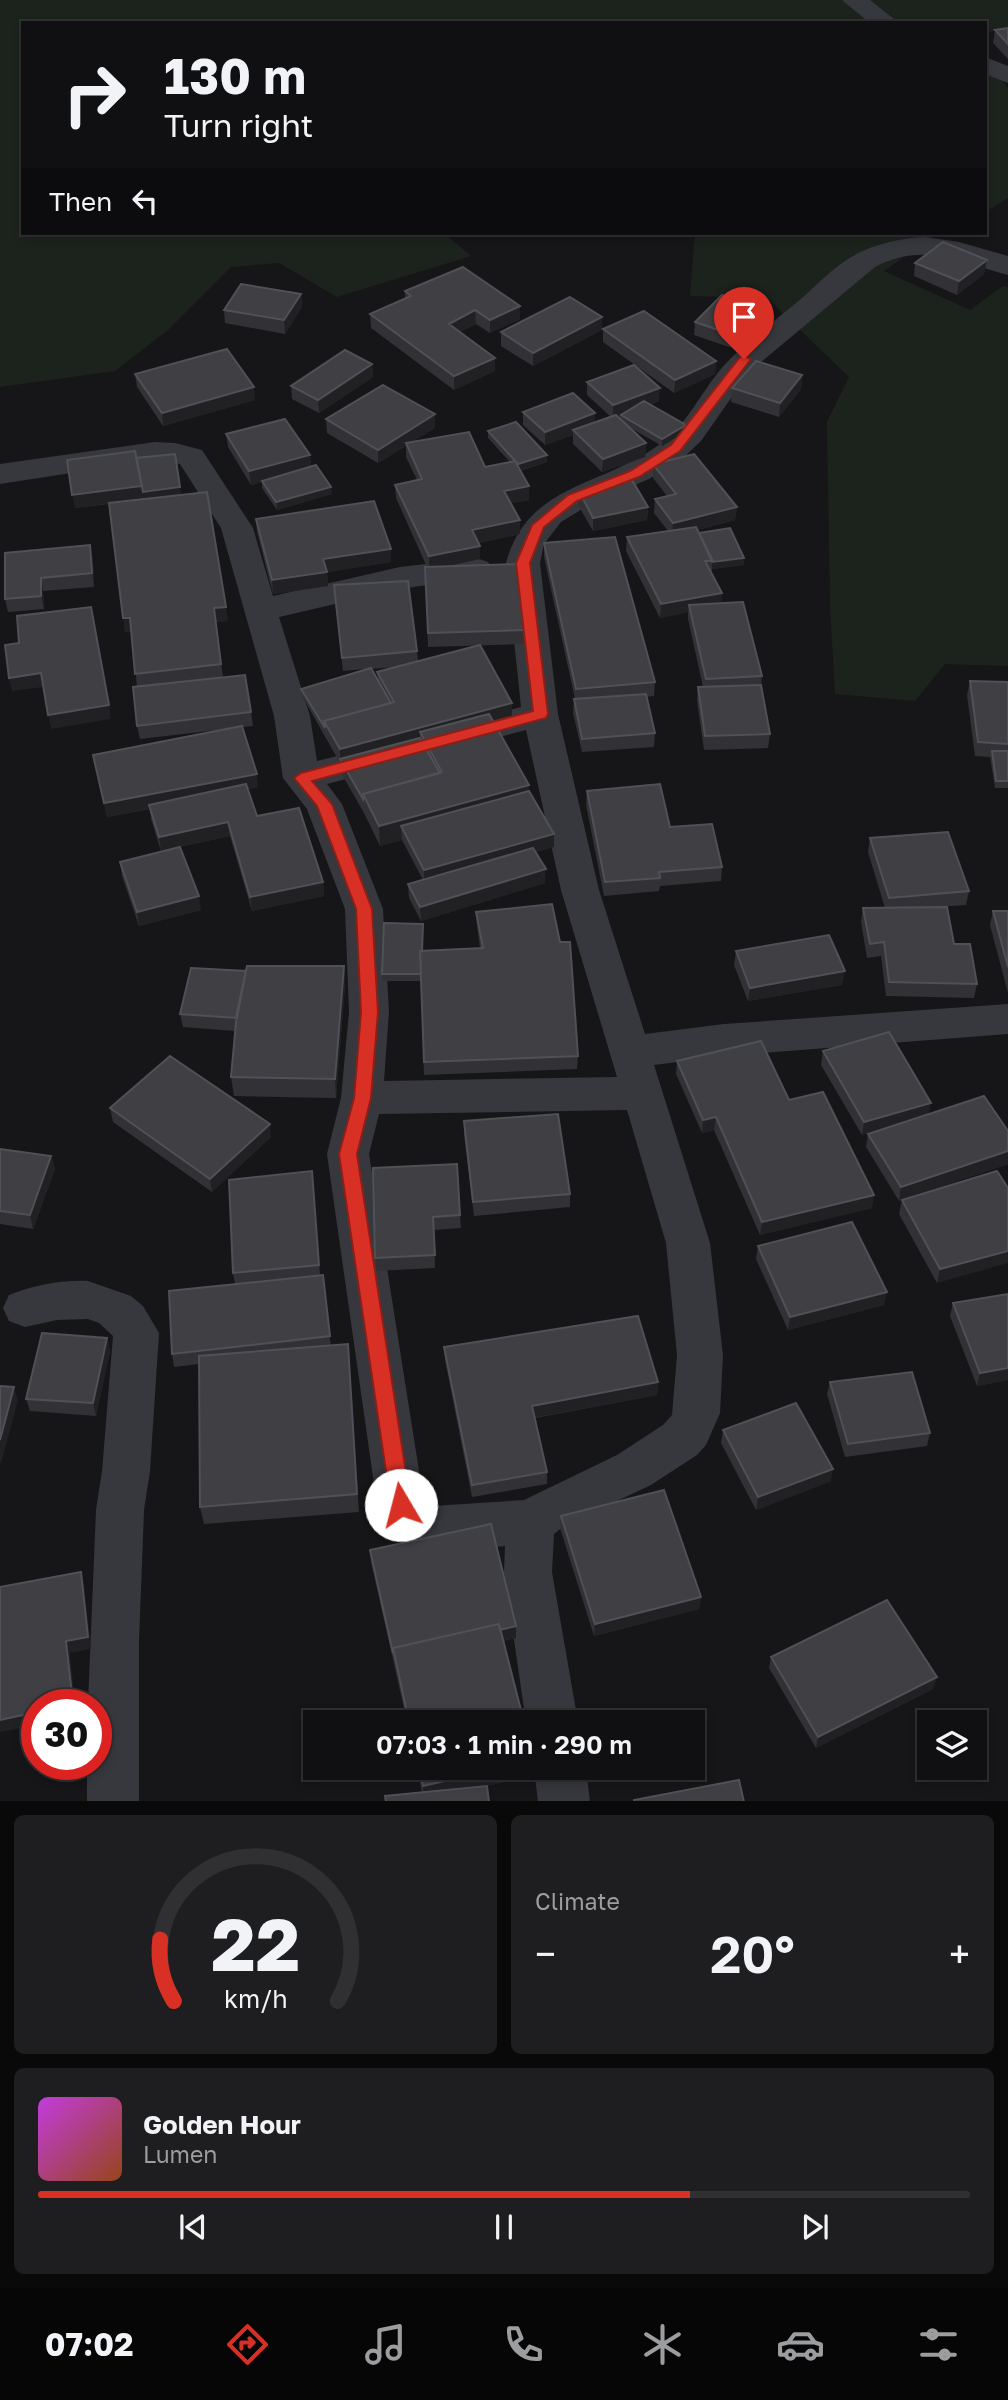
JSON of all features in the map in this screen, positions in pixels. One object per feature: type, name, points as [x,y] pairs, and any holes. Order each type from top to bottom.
[{"type":"street","points":[[854,0],[884,21]]},
{"type":"street","points":[[987,66],[1008,75]]},
{"type":"street","points":[[550,1710],[528,1572],[530,1532],[534,1521],[547,1510],[634,1470],[680,1440],[689,1430],[697,1413],[700,1355],[688,1243],[580,890],[540,714],[523,563],[531,539],[549,514],[572,498],[634,474],[676,448],[744,359],[860,264],[896,249],[941,246],[967,251],[1008,266]]},
{"type":"street","points":[[0,474],[155,450],[175,452],[191,457],[237,528],[292,716],[301,778],[324,804],[364,909],[369,1012],[362,1098],[348,1154],[401,1505],[416,1522],[433,1530],[534,1521]]},
{"type":"street","points":[[260,610],[400,578],[523,563]]},
{"type":"street","points":[[301,778],[540,714]]},
{"type":"street","points":[[362,1098],[636,1073],[738,1039],[1008,1019]]},
{"type":"street","points":[[25,1308],[46,1303],[103,1301],[129,1318],[136,1333],[126,1471],[120,1510],[114,1641],[113,1801]]},
{"type":"street","points":[[561,1780],[564,1801]]},
{"type":"shaded area","points":[[0,0],[1008,0],[1008,28],[987,33],[987,21],[21,21],[21,235],[446,235],[471,256],[337,297],[279,263],[231,267],[168,330],[115,371],[0,387]]},
{"type":"shaded area","points":[[987,59],[1008,88],[1008,198],[987,211]]},
{"type":"shaded area","points":[[695,235],[935,235],[884,271],[970,310],[1003,286],[1008,287],[1008,666],[945,664],[915,701],[835,694],[830,605],[827,422],[849,377],[767,298],[690,296]]},
{"type":"building","points":[[1008,28],[1008,44],[995,30]]},
{"type":"building","points":[[943,242],[987,260],[959,281],[915,263]]},
{"type":"building","points":[[463,267],[520,306],[490,320],[475,310],[449,324],[495,358],[454,376],[370,314],[411,296],[405,291]]},
{"type":"building","points":[[241,284],[301,294],[284,320],[224,310]]},
{"type":"building","points":[[722,295],[760,308],[733,335],[695,322]]},
{"type":"building","points":[[570,297],[602,317],[533,353],[501,332]]},
{"type":"building","points":[[644,311],[716,361],[675,380],[603,329]]},
{"type":"building","points":[[227,349],[254,387],[162,413],[135,374]]},
{"type":"building","points":[[345,350],[372,364],[318,400],[291,386]]},
{"type":"building","points":[[756,361],[802,375],[780,403],[732,388]]},
{"type":"building","points":[[634,365],[660,388],[613,405],[587,382]]},
{"type":"building","points":[[383,385],[435,414],[378,450],[326,419]]},
{"type":"building","points":[[573,393],[595,413],[545,432],[523,412]]},
{"type":"building","points":[[644,401],[686,425],[662,439],[621,415]]},
{"type":"building","points":[[616,415],[646,443],[603,459],[573,430]]},
{"type":"building","points":[[285,419],[310,455],[249,471],[226,434]]},
{"type":"building","points":[[516,422],[547,455],[518,464],[488,431]]},
{"type":"building","points":[[469,432],[485,467],[515,461],[529,486],[504,491],[520,520],[472,530],[480,546],[429,556],[395,485],[422,479],[406,443]]},
{"type":"building","points":[[135,451],[142,486],[72,495],[67,460]]},
{"type":"building","points":[[175,454],[180,487],[143,492],[136,458]]},
{"type":"building","points":[[694,454],[737,507],[673,523],[655,499],[676,494],[653,464]]},
{"type":"building","points":[[316,465],[331,487],[276,502],[262,481]]},
{"type":"building","points":[[632,480],[648,507],[593,518],[579,491]]},
{"type":"building","points":[[207,492],[226,607],[214,608],[221,664],[135,674],[130,618],[123,618],[109,503]]},
{"type":"building","points":[[374,501],[391,549],[323,559],[327,572],[272,580],[256,519]]},
{"type":"building","points":[[696,527],[713,561],[705,561],[722,593],[661,604],[627,537]]},
{"type":"building","points":[[730,528],[744,558],[712,562],[699,533]]},
{"type":"building","points":[[615,537],[655,682],[576,689],[544,543]]},
{"type":"building","points":[[90,545],[92,573],[41,578],[41,596],[5,599],[5,553]]},
{"type":"building","points":[[520,564],[526,630],[428,633],[425,567]]},
{"type":"building","points":[[408,581],[417,651],[342,658],[334,585]]},
{"type":"building","points":[[743,602],[762,676],[706,679],[689,605]]},
{"type":"building","points":[[91,607],[109,705],[48,715],[41,673],[9,678],[5,645],[19,643],[17,616]]},
{"type":"building","points":[[480,645],[512,703],[340,749],[324,721],[394,702],[377,672]]},
{"type":"building","points":[[371,668],[391,703],[324,721],[325,728],[301,689]]},
{"type":"building","points":[[245,675],[251,712],[137,726],[133,687]]},
{"type":"building","points":[[970,681],[1008,682],[1008,744],[978,742]]},
{"type":"building","points":[[761,685],[770,734],[705,736],[698,687]]},
{"type":"building","points":[[646,694],[655,733],[582,739],[574,699]]},
{"type":"building","points":[[489,714],[529,785],[379,826],[363,794],[442,772],[420,732]]},
{"type":"building","points":[[242,726],[257,774],[104,803],[93,755]]},
{"type":"building","points":[[420,738],[440,773],[363,794],[363,799],[340,759]]},
{"type":"building","points":[[992,751],[1008,751],[1008,781],[996,781]]},
{"type":"building","points":[[246,784],[257,816],[299,808],[323,882],[250,897],[228,822],[159,837],[149,805]]},
{"type":"building","points":[[660,784],[670,827],[712,824],[722,867],[659,872],[660,878],[605,882],[587,791]]},
{"type":"building","points":[[529,791],[554,834],[424,870],[401,826]]},
{"type":"building","points":[[948,832],[969,891],[889,898],[870,838]]},
{"type":"building","points":[[180,847],[199,896],[137,912],[120,862]]},
{"type":"building","points":[[533,848],[546,869],[420,907],[408,884]]},
{"type":"building","points":[[552,904],[560,942],[570,942],[578,1056],[424,1062],[420,951],[483,948],[476,912]]},
{"type":"building","points":[[947,907],[954,944],[970,944],[977,984],[889,982],[884,942],[870,944],[863,908]]},
{"type":"building","points":[[993,911],[1008,911],[1008,967]]},
{"type":"building","points":[[384,923],[423,924],[421,974],[382,974]]},
{"type":"building","points":[[829,935],[845,971],[750,988],[736,951]]},
{"type":"building","points":[[247,966],[344,966],[335,1079],[231,1077],[237,1012]]},
{"type":"building","points":[[191,968],[246,971],[237,1018],[180,1014]]},
{"type":"building","points":[[889,1032],[931,1103],[864,1122],[823,1051]]},
{"type":"building","points":[[761,1041],[789,1100],[823,1092],[874,1195],[762,1222],[716,1117],[703,1120],[677,1061]]},
{"type":"building","points":[[170,1056],[270,1124],[210,1179],[110,1108]]},
{"type":"building","points":[[984,1096],[1008,1131],[1008,1151],[901,1187],[868,1134]]},
{"type":"building","points":[[558,1114],[570,1194],[473,1202],[464,1121]]},
{"type":"building","points":[[0,1149],[51,1156],[30,1215],[0,1211]]},
{"type":"building","points":[[457,1164],[460,1215],[433,1217],[435,1255],[375,1258],[373,1168]]},
{"type":"building","points":[[312,1171],[319,1265],[233,1273],[229,1180]]},
{"type":"building","points":[[997,1171],[1008,1188],[1008,1251],[940,1269],[902,1200]]},
{"type":"building","points":[[852,1222],[887,1292],[790,1317],[758,1246]]},
{"type":"building","points":[[323,1275],[330,1336],[172,1354],[169,1291]]},
{"type":"building","points":[[1008,1294],[1008,1368],[980,1373],[953,1303]]},
{"type":"building","points":[[638,1316],[658,1382],[532,1406],[547,1472],[472,1485],[444,1347]]},
{"type":"building","points":[[42,1333],[107,1338],[93,1403],[26,1399]]},
{"type":"building","points":[[348,1344],[357,1494],[200,1507],[199,1356]]},
{"type":"building","points":[[912,1372],[930,1433],[848,1444],[830,1382]]},
{"type":"building","points":[[0,1386],[14,1387],[0,1440]]},
{"type":"building","points":[[796,1403],[833,1469],[758,1497],[723,1430]]},
{"type":"building","points":[[664,1490],[701,1597],[595,1624],[561,1516]]},
{"type":"building","points":[[491,1524],[516,1626],[500,1630],[499,1624],[393,1648],[393,1653],[370,1550]]},
{"type":"building","points":[[81,1572],[88,1637],[66,1641],[71,1689],[21,1689],[21,1715],[0,1720],[0,1587]]},
{"type":"building","points":[[887,1600],[937,1677],[818,1737],[771,1657]]},
{"type":"building","points":[[499,1624],[521,1710],[406,1710],[393,1648]]},
{"type":"building","points":[[422,1780],[449,1780],[423,1786]]},
{"type":"building","points":[[739,1780],[744,1801],[634,1801]]},
{"type":"building","points":[[487,1786],[489,1801],[386,1801],[385,1796]]},
{"type":"route","points":[[401,1505],[348,1154],[362,1098],[369,1012],[364,909],[324,804],[301,778],[540,714],[523,563],[538,525],[572,498],[634,474],[676,448],[744,359]]}]
